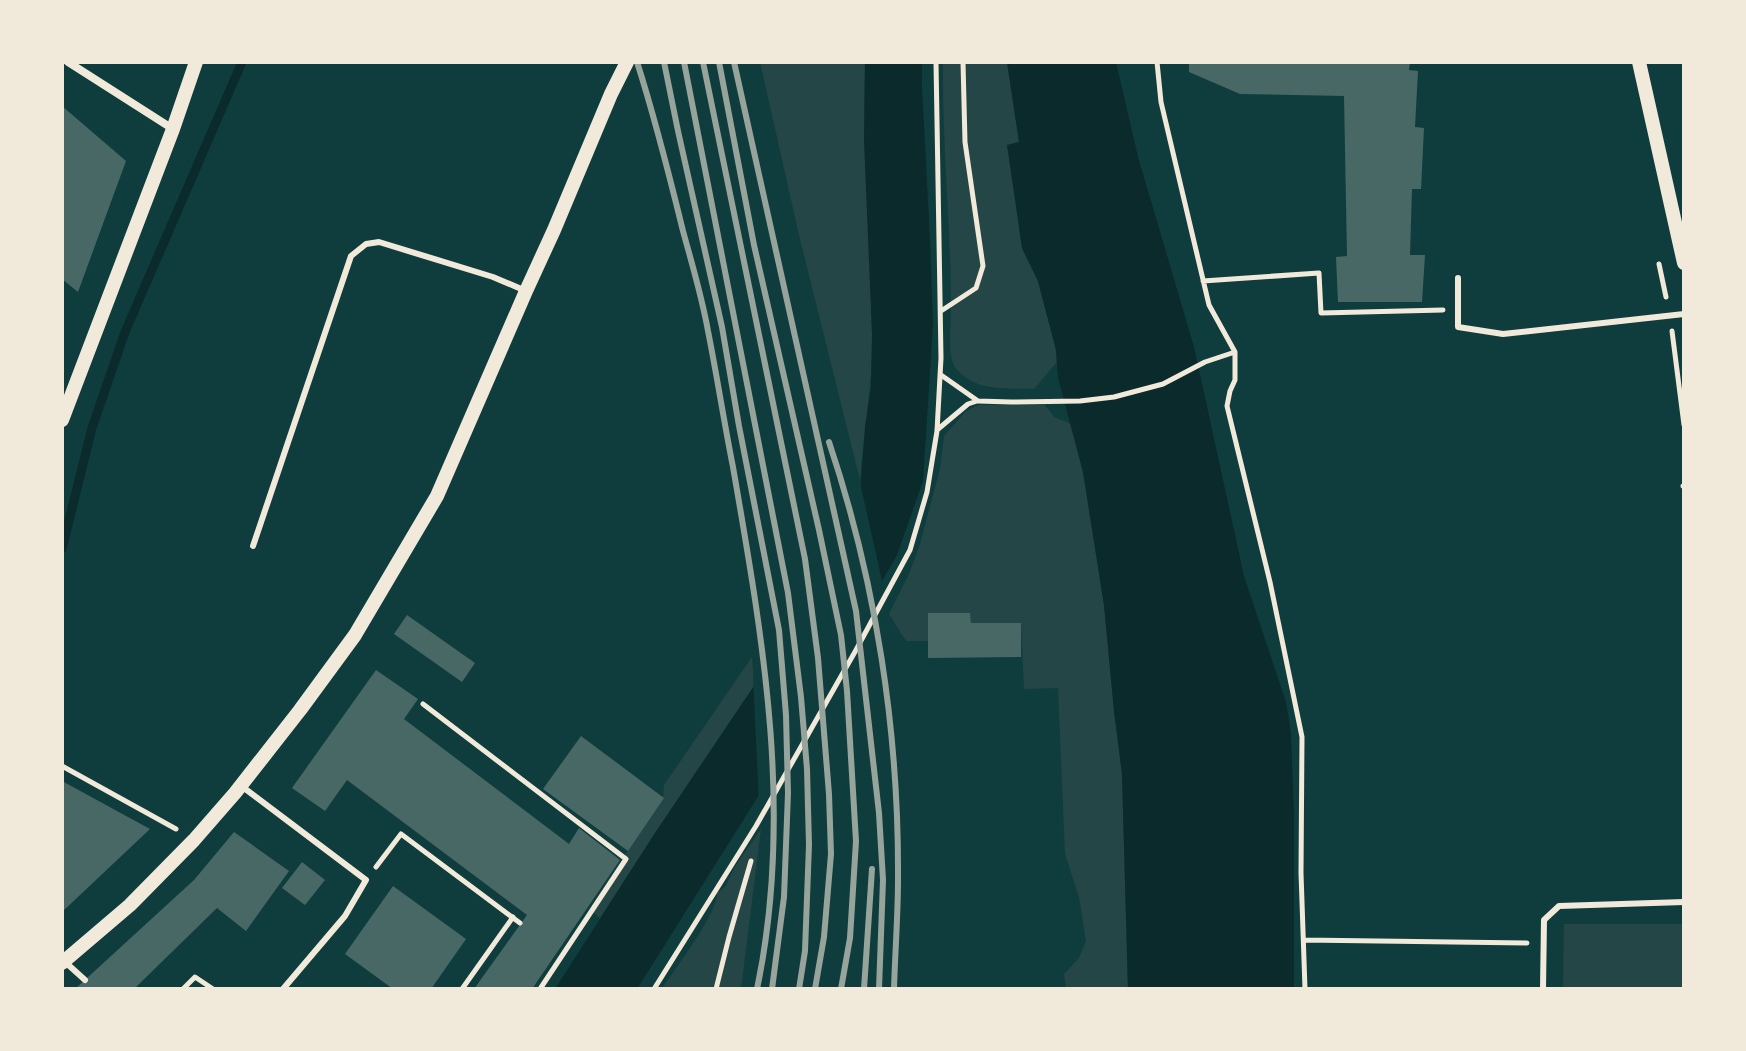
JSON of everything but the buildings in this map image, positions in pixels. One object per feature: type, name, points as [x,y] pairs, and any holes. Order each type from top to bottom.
[{"type":"street","points":[[68,62],[173,129]]},
{"type":"street","points":[[63,413],[196,62]]},
{"type":"street","points":[[63,962],[130,905],[194,840],[300,710],[355,635],[437,496],[627,62]]},
{"type":"street","points":[[1639,62],[1684,263]]},
{"type":"lane","points":[[253,546],[351,256],[366,244],[379,242],[493,277],[526,291]]},
{"type":"lane","points":[[1458,278],[1458,327],[1503,334],[1684,314]]},
{"type":"lane","points":[[240,785],[366,880],[345,916],[283,989]]},
{"type":"lane","points":[[1543,989],[1544,920],[1559,906],[1684,902]]},
{"type":"lane","points":[[63,962],[85,980]]},
{"type":"path","points":[[654,989],[756,826],[910,550],[927,492],[937,431],[940,375],[936,62]]},
{"type":"path","points":[[940,312],[976,288],[983,266],[965,142],[963,62]]},
{"type":"path","points":[[1157,62],[1161,102],[1209,305],[1235,352],[1235,380],[1227,406],[1270,582],[1302,737],[1301,873],[1305,989]]},
{"type":"path","points":[[1203,281],[1319,273],[1321,313],[1457,310]]},
{"type":"path","points":[[937,431],[968,404],[978,401],[1080,401],[1114,397],[1163,384],[1205,362],[1235,352]]},
{"type":"path","points":[[940,375],[978,401]]},
{"type":"path","points":[[423,704],[626,859],[560,953],[540,989]]},
{"type":"path","points":[[62,766],[194,840]]},
{"type":"path","points":[[366,880],[401,834],[520,923]]},
{"type":"path","points":[[716,989],[751,861]]},
{"type":"path","points":[[462,989],[513,917]]},
{"type":"path","points":[[1304,940],[1543,943]]},
{"type":"path","points":[[183,989],[195,977],[213,989]]},
{"type":"shaded area","points":[[760,62],[865,62],[872,351],[860,480],[799,235]]},
{"type":"shaded area","points":[[865,62],[922,62],[933,324],[923,481],[897,555],[759,795],[637,989],[555,989],[754,686],[860,496],[871,387],[872,334],[864,141]]},
{"type":"shaded area","points":[[943,62],[1007,62],[1019,142],[1008,145],[1022,248],[1038,281],[1057,362],[1034,389],[981,385],[962,375],[953,362],[950,347],[951,276]]},
{"type":"shaded area","points":[[1007,62],[1116,62],[1138,157],[1194,347],[1244,576],[1286,702],[1291,733],[1294,816],[1294,989],[1128,989],[1122,774],[1104,605],[1083,472],[1058,378],[1056,350],[1038,281],[1022,248],[1007,145],[1019,142]]},
{"type":"shaded area","points":[[978,405],[1045,405],[1054,417],[1071,424],[1083,472],[1104,605],[1122,774],[1128,989],[1066,989],[1064,974],[1079,958],[1086,941],[1079,897],[1065,854],[1058,688],[1024,689],[1021,623],[971,623],[970,613],[928,613],[928,641],[906,641],[889,614],[920,544],[940,469],[944,436],[966,411]]},
{"type":"shaded area","points":[[752,657],[754,686],[600,918],[589,909],[663,798],[664,785]]},
{"type":"shaded area","points":[[761,829],[741,989],[662,989],[711,914],[717,893],[726,886],[734,868]]},
{"type":"shaded area","points":[[1564,924],[1684,924],[1684,989],[1563,989]]},
{"type":"pier","points":[[857,469],[883,585],[759,804],[753,678],[856,495]]},
{"type":"waterway","points":[[62,549],[92,428],[125,332],[242,62]]},
{"type":"railway","points":[[637,62],[706,318],[764,662],[774,793],[773,858],[768,923],[757,989]]},
{"type":"railway","points":[[664,62],[722,327],[779,630],[788,793],[784,897],[772,989]]},
{"type":"railway","points":[[684,62],[788,593],[801,697],[809,845],[805,951],[799,989]]},
{"type":"railway","points":[[703,62],[805,559],[818,658],[831,854],[824,937],[815,989]]},
{"type":"railway","points":[[719,62],[754,245],[841,635],[856,841],[850,938],[841,989]]},
{"type":"railway","points":[[734,62],[856,611],[879,813],[883,880],[879,989]]},
{"type":"railway","points":[[829,442],[846,495],[872,603],[889,713],[897,824],[894,989]]},
{"type":"railway","points":[[864,989],[872,869]]}]
